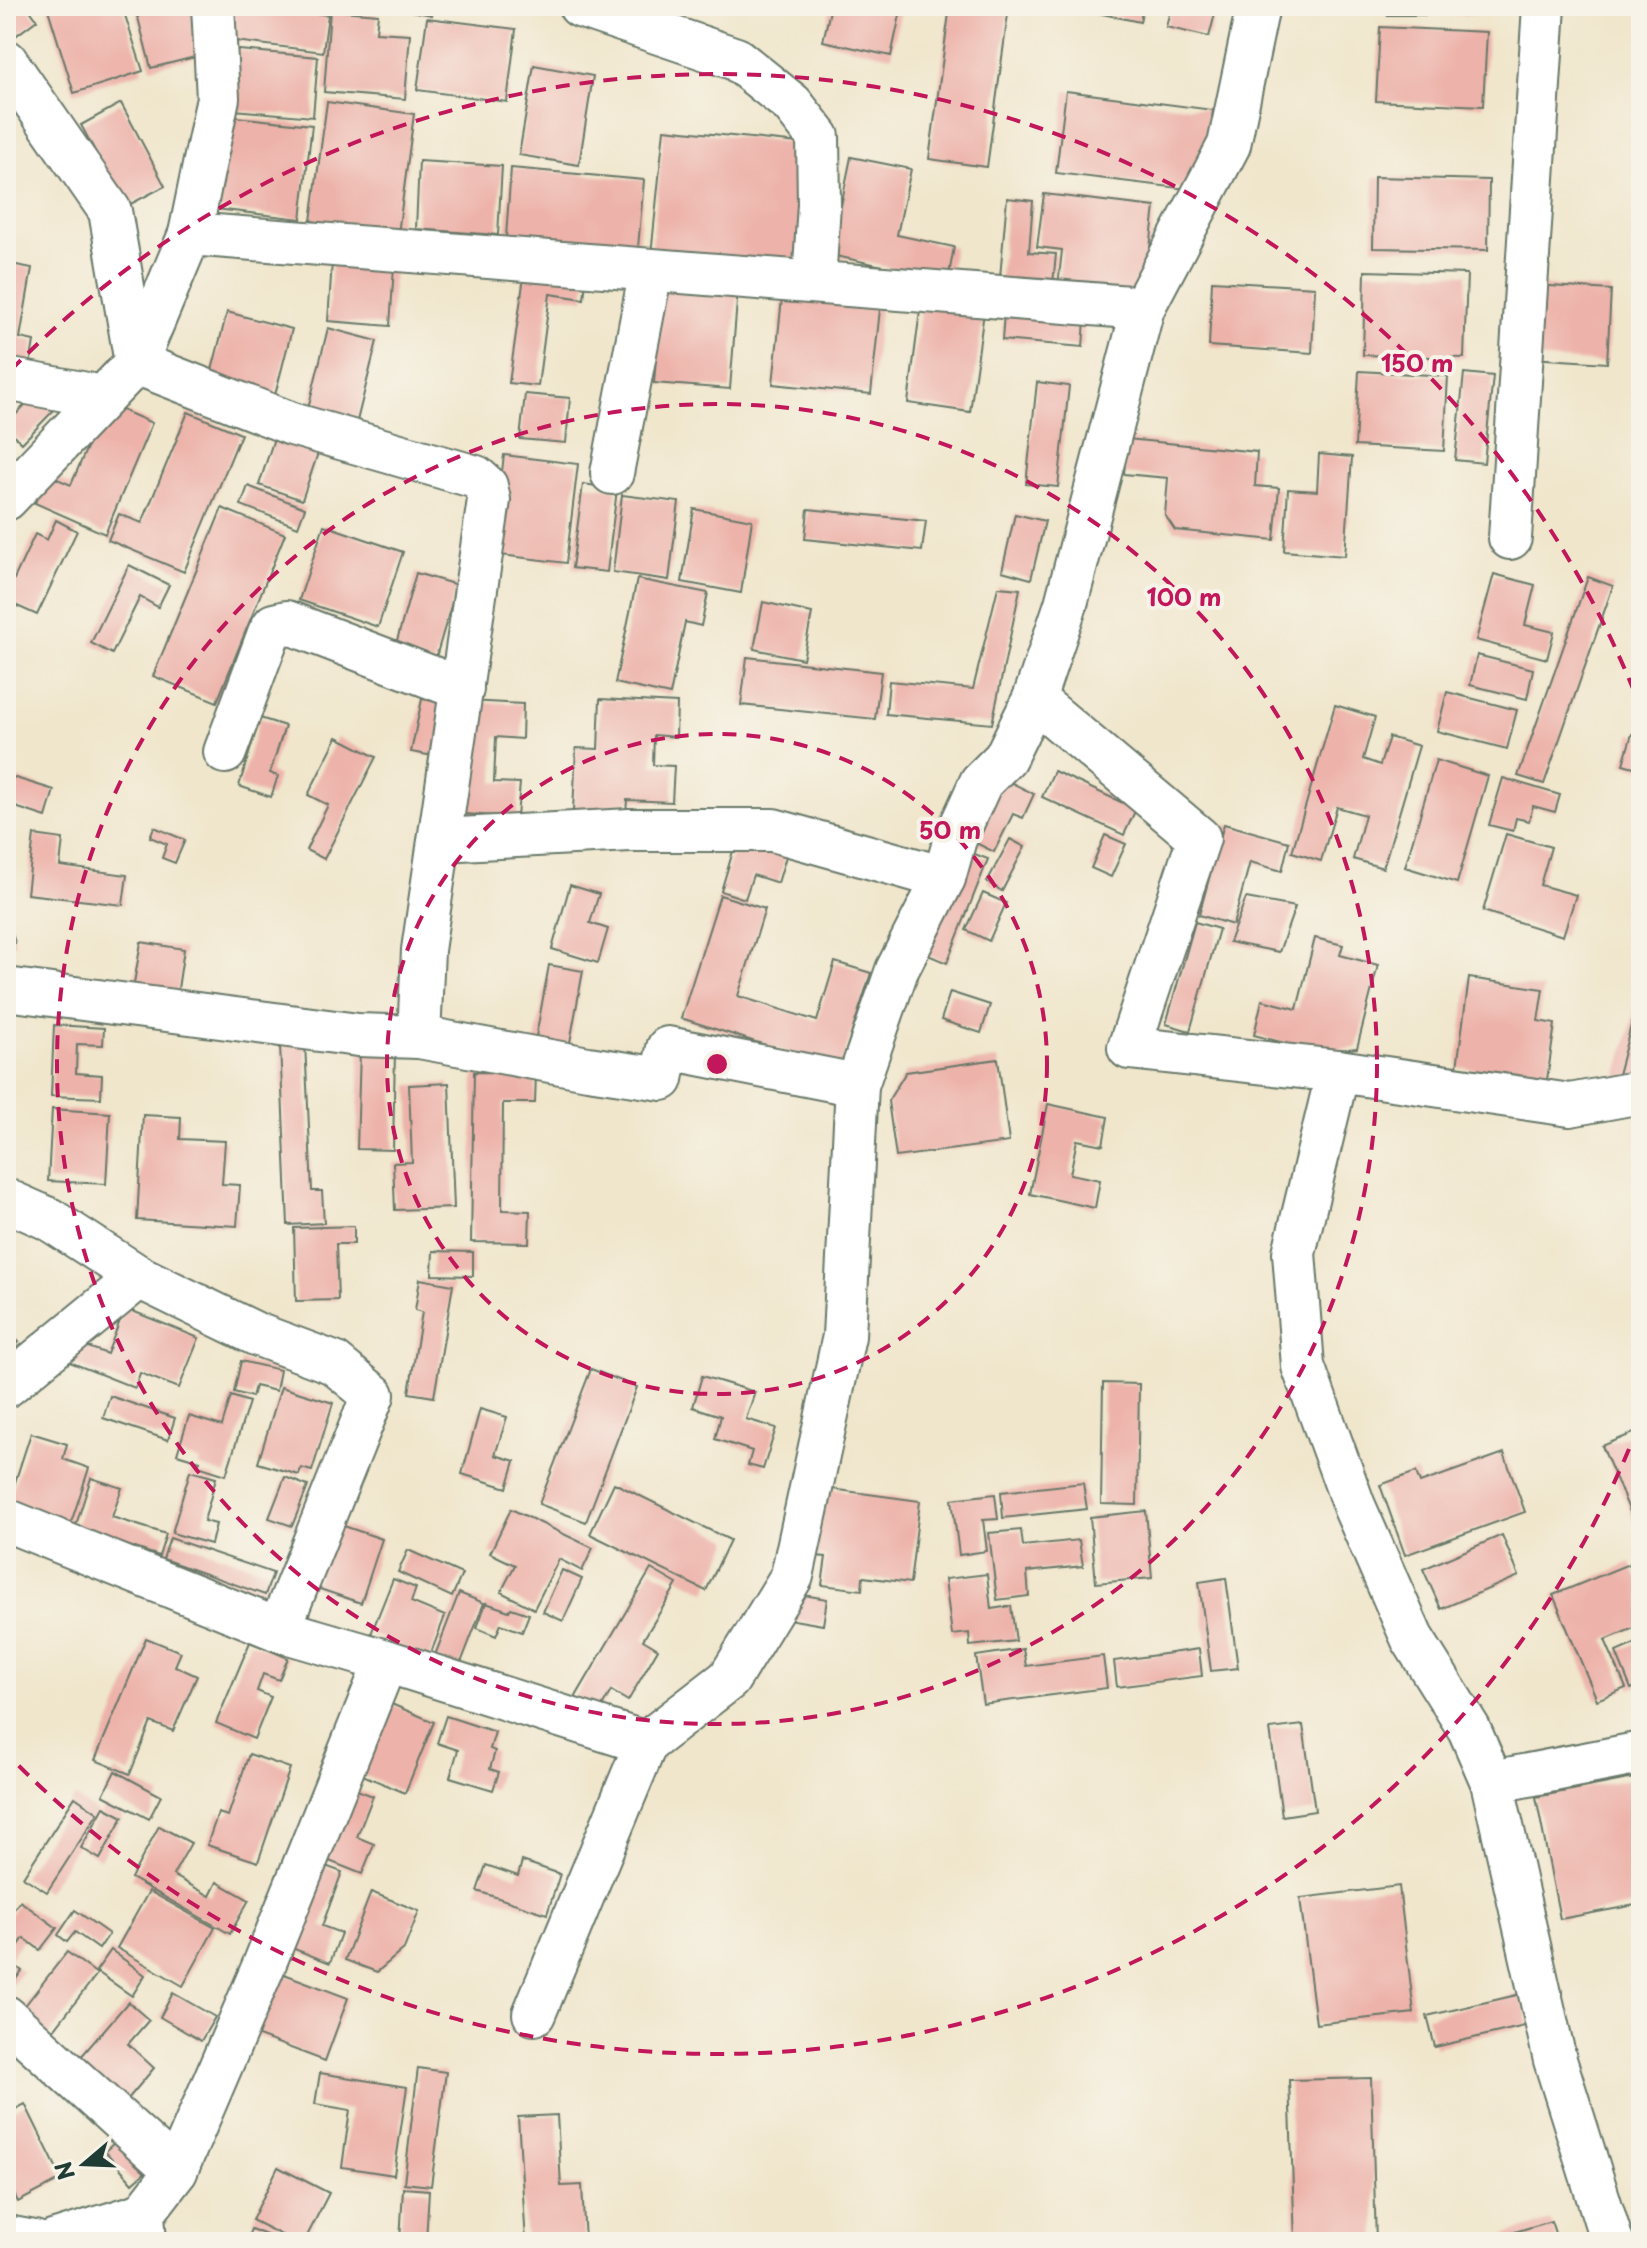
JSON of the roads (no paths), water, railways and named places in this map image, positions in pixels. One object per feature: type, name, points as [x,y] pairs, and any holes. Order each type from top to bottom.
[{"type":"street","points":[[6,499],[136,363],[190,234],[218,98],[213,6]]},
{"type":"street","points":[[580,6],[736,59],[792,104],[818,137],[819,204],[814,282]]},
{"type":"street","points":[[534,2014],[646,1743],[729,1679],[792,1576],[844,1336],[857,1085],[897,970],[944,878],[955,839],[981,782],[1005,758],[1034,699],[1066,604],[1143,308],[1229,145],[1258,6]]},
{"type":"street","points":[[1510,538],[1544,6]]},
{"type":"street","points":[[6,61],[110,211],[136,363]]},
{"type":"street","points":[[190,234],[1143,308]]},
{"type":"street","points":[[612,473],[651,270]]},
{"type":"street","points":[[136,363],[292,424],[476,477],[486,486],[489,500],[423,950],[419,1037]]},
{"type":"street","points":[[6,379],[103,397]]},
{"type":"street","points":[[225,752],[274,625],[287,622],[462,689]]},
{"type":"street","points":[[1034,699],[1199,838],[1129,1048],[1338,1071],[1570,1105],[1641,1092]]},
{"type":"street","points":[[441,840],[630,830],[773,830],[944,878]]},
{"type":"street","points":[[6,989],[358,1035],[419,1037],[662,1079],[668,1048],[857,1085]]},
{"type":"street","points":[[1338,1071],[1294,1253],[1303,1366],[1354,1506],[1412,1638],[1469,1729],[1492,1782],[1555,2060],[1612,2242]]},
{"type":"street","points":[[6,1200],[49,1219],[139,1277],[256,1334],[334,1363],[373,1395],[279,1630]]},
{"type":"street","points":[[6,1386],[139,1277]]},
{"type":"street","points":[[6,1520],[279,1630],[646,1743]]},
{"type":"street","points":[[53,2242],[144,2228],[176,2171],[264,1965],[386,1661]]},
{"type":"street","points":[[1492,1782],[1641,1753]]},
{"type":"street","points":[[6,2017],[176,2171]]},
{"type":"street","points":[[6,2237],[34,2242]]}]
